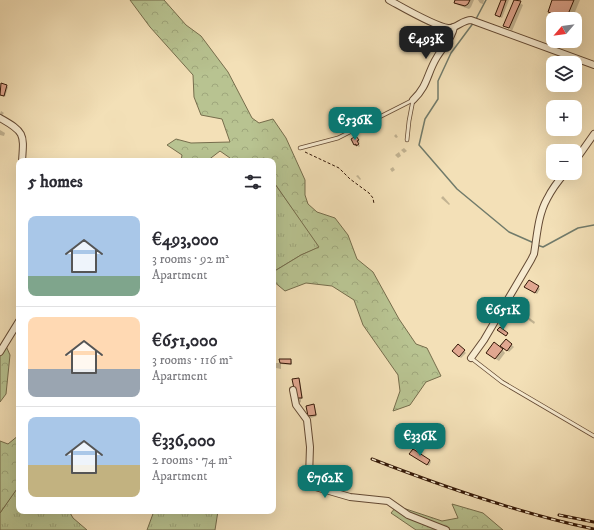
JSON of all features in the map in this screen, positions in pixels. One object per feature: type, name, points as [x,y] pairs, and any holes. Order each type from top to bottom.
[{"type":"street","points":[[389,0],[441,26],[448,28],[454,27],[462,22],[471,20],[594,65]]},
{"type":"street","points":[[413,100],[425,86],[436,58],[453,34],[454,27]]},
{"type":"street","points":[[0,118],[12,124],[20,132],[23,139],[22,158]]},
{"type":"street","points":[[582,150],[594,134]]},
{"type":"street","points":[[471,358],[484,340],[534,254],[541,215],[546,200],[560,180]]},
{"type":"street","points":[[0,352],[16,326]]},
{"type":"street","points":[[293,390],[296,405],[307,420],[310,447],[309,477],[312,486],[350,497],[388,501],[408,515],[446,530]]},
{"type":"lane","points":[[407,140],[413,100]]},
{"type":"lane","points":[[300,148],[342,136],[413,100]]},
{"type":"lane","points":[[471,358],[502,382],[594,436]]},
{"type":"path","points":[[300,148],[302,151],[339,168],[344,174],[369,193],[373,198],[374,204]]},
{"type":"green space","points":[[130,0],[164,0],[186,25],[201,36],[228,72],[252,118],[259,123],[273,119],[286,138],[305,180],[305,195],[308,204],[317,212],[335,218],[348,235],[357,259],[373,272],[399,319],[416,344],[427,348],[441,376],[426,382],[410,405],[393,411],[400,391],[398,375],[363,325],[354,300],[332,286],[306,283],[285,291],[276,284],[276,270],[301,255],[319,247],[276,185],[276,158],[230,158],[220,151],[211,158],[182,158],[182,155],[167,145],[176,139],[191,143],[230,142],[222,119],[201,115],[194,97],[193,75],[150,27]]},
{"type":"green space","points":[[276,185],[320,247],[301,255],[276,270]]},
{"type":"green space","points":[[6,346],[10,355],[6,394],[0,402],[0,356]]},
{"type":"green space","points":[[16,437],[16,490],[0,513],[0,441],[8,444]]},
{"type":"green space","points":[[16,489],[16,514],[71,514],[73,518],[87,530],[0,530],[0,513]]},
{"type":"green space","points":[[452,504],[483,513],[503,530],[416,530],[391,513],[396,507],[442,521],[458,518]]},
{"type":"green space","points":[[153,514],[218,514],[215,530],[147,530]]},
{"type":"building","points":[[455,0],[470,0],[465,6],[454,3]]},
{"type":"building","points":[[501,0],[506,0],[500,17],[495,15]]},
{"type":"building","points":[[514,0],[521,1],[509,28],[503,26]]},
{"type":"building","points":[[552,0],[574,0],[569,12],[548,12]]},
{"type":"building","points":[[1,83],[7,85],[4,96],[0,95]]},
{"type":"building","points":[[356,136],[359,140],[357,141],[359,144],[356,146],[351,139]]},
{"type":"building","points":[[529,280],[539,286],[535,293],[524,287]]},
{"type":"building","points":[[507,304],[519,310],[514,319],[502,313]]},
{"type":"building","points":[[500,327],[508,333],[506,336],[497,330]]},
{"type":"building","points":[[506,339],[512,344],[507,351],[500,346]]},
{"type":"building","points":[[494,342],[503,349],[495,359],[486,353]]},
{"type":"building","points":[[458,344],[465,350],[459,357],[452,351]]},
{"type":"building","points":[[279,359],[291,359],[291,364],[280,363]]},
{"type":"building","points":[[299,378],[302,398],[296,398],[292,379]]},
{"type":"building","points":[[314,404],[316,415],[308,416],[306,406]]},
{"type":"building","points":[[413,449],[430,460],[427,465],[409,454]]},
{"type":"waterway","points":[[476,19],[486,0]]},
{"type":"waterway","points":[[474,22],[451,53],[438,81],[438,99],[425,119],[419,145],[457,189],[509,232],[534,243]]},
{"type":"waterway","points":[[537,245],[543,247],[578,228],[594,225]]},
{"type":"railway","points":[[372,459],[426,480],[509,507],[566,523],[594,529]]},
{"type":"railway","points":[[559,515],[594,522]]}]
